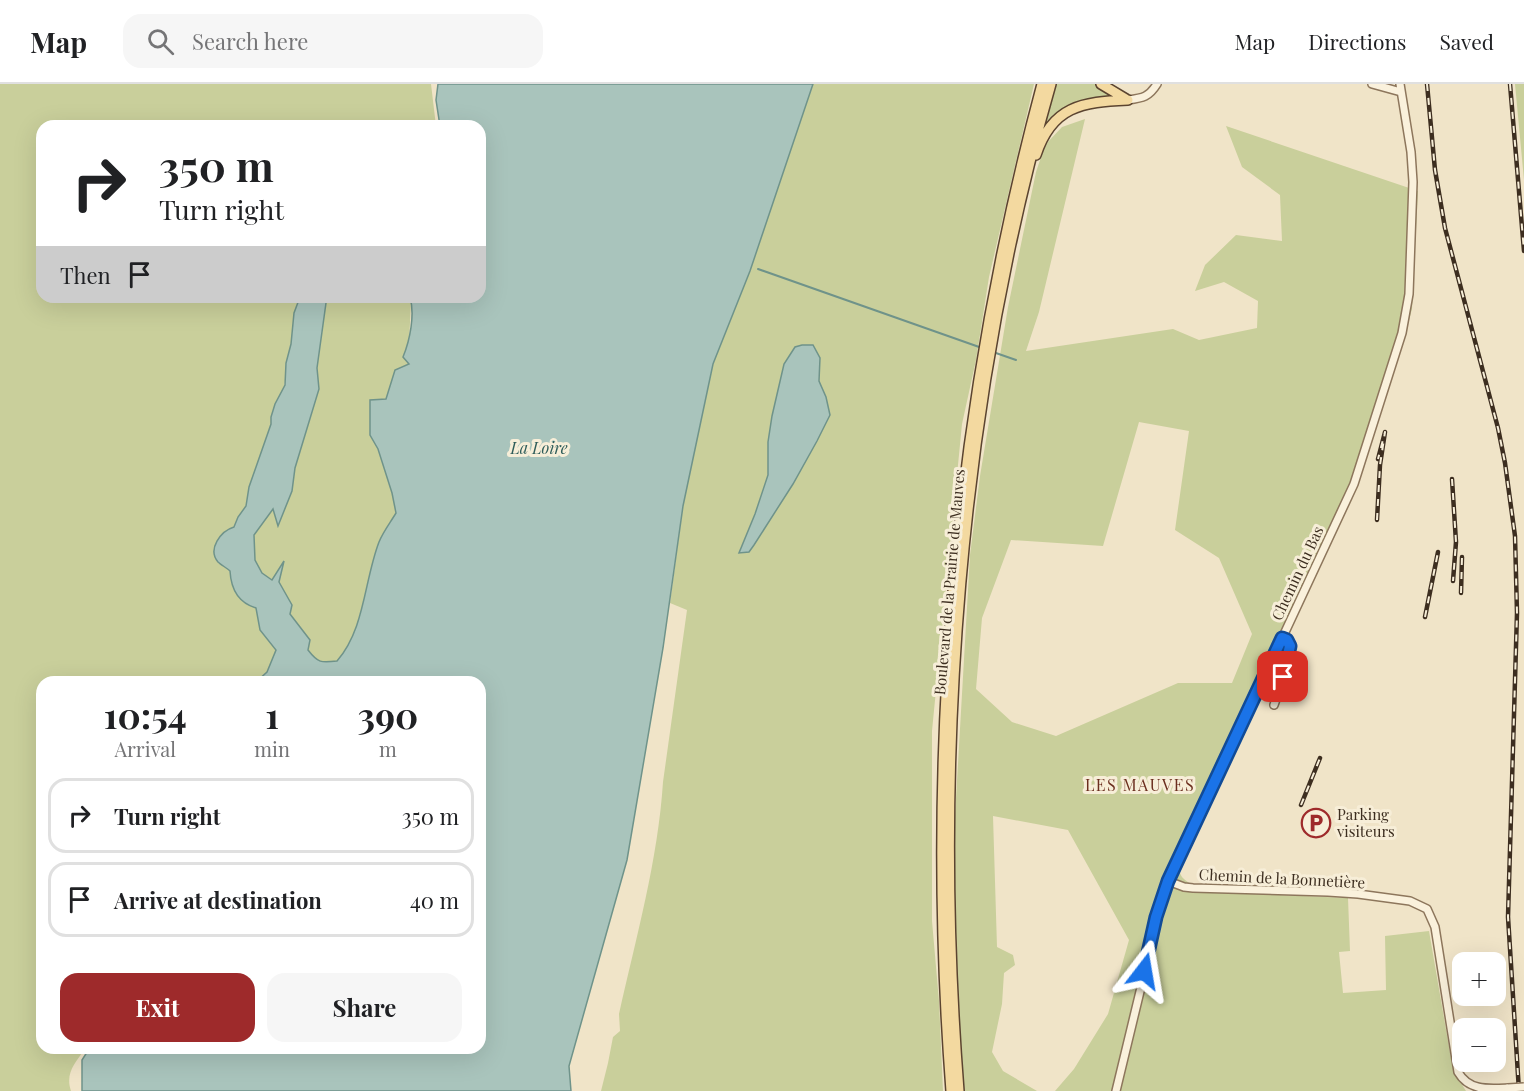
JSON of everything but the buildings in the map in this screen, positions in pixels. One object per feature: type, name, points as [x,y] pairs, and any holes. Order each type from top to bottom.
[{"type":"main road","name":"Boulevard de la Prairie de Mauves","points":[[951,1091],[942,881],[944,748],[952,605],[970,432],[983,350],[1010,208],[1042,84]]},
{"type":"main road","name":"Boulevard de la Prairie de Mauves","points":[[959,1091],[951,970],[950,794],[954,682],[964,556],[990,350],[1029,163],[1051,84]]},
{"type":"main road","points":[[1101,84],[1128,100]]},
{"type":"main road","points":[[1004,279],[1032,168],[1042,140],[1050,127],[1064,114],[1082,105],[1128,100]]},
{"type":"street","points":[[1128,100],[1143,98],[1152,93],[1157,84]]},
{"type":"street","points":[[1372,84],[1400,88]]},
{"type":"street","name":"Chemin du Bas","points":[[1116,1091],[1156,917],[1168,881],[1354,484],[1404,323],[1409,294],[1413,166],[1400,88]]},
{"type":"street","points":[[1274,705],[1289,653],[1289,642],[1282,638]]},
{"type":"street","name":"Chemin de la Bonnetière","points":[[1168,881],[1184,887],[1212,890],[1358,894],[1410,901],[1421,905],[1430,913],[1436,927],[1458,1072],[1465,1082],[1478,1089],[1524,1087]]},
{"type":"green space","points":[[0,84],[431,84],[435,120],[36,120],[36,303],[298,303],[294,313],[291,350],[286,363],[283,391],[275,404],[271,424],[249,487],[246,506],[234,527],[223,533],[217,541],[222,564],[230,571],[231,579],[256,608],[260,630],[276,650],[267,672],[263,676],[36,676],[36,1054],[82,1054],[70,1073],[71,1091],[0,1091]]},
{"type":"green space","points":[[813,84],[1034,84],[989,277],[976,360],[962,424],[932,731],[932,921],[939,1001],[943,1091],[601,1091],[613,1037],[620,1031],[619,1014],[646,899],[656,840],[687,610],[670,603],[683,506],[713,364],[750,271]],"holes":[[[820,358],[819,381],[826,397],[817,441],[754,545],[739,552],[768,475],[768,442],[784,364]]]},
{"type":"green space","points":[[1056,84],[1097,84],[1117,96],[1093,99],[1045,129],[1043,128]]},
{"type":"green space","points":[[1515,84],[1524,84],[1524,180]]},
{"type":"green space","points":[[1085,119],[1039,312],[1026,351],[1173,329],[1199,340],[1257,328],[1258,301],[1224,282],[1195,291],[1205,265],[1236,235],[1282,241],[1280,195],[1242,167],[1226,126],[1418,191],[1412,309],[1364,467],[1179,866],[1182,877],[1191,884],[1278,886],[1280,895],[1348,898],[1350,951],[1339,952],[1343,993],[1386,990],[1385,936],[1429,931],[1452,1072],[1454,1072],[1466,1091],[1055,1091],[1074,1069],[1108,1014],[1129,940],[1068,830],[993,816],[997,947],[1013,955],[1015,965],[1004,973],[1002,1004],[992,1052],[1003,1071],[1037,1091],[963,1091],[958,1036],[954,833],[970,555],[980,476],[1008,307],[1036,172],[1045,145],[1062,127]],"holes":[[[1139,422],[1189,431],[1175,530],[1219,558],[1252,634],[1232,683],[1178,683],[1056,736],[1012,722],[976,689],[982,618],[1011,540],[1103,546]]]},
{"type":"green space","points":[[326,303],[411,303],[409,343],[403,356],[409,364],[395,371],[386,399],[370,400],[370,435],[378,449],[396,513],[379,542],[353,634],[337,661],[327,662],[317,660],[308,650],[310,640],[290,614],[292,605],[279,582],[283,564],[273,580],[262,573],[255,560],[254,535],[273,508],[278,524],[292,491],[295,468],[319,389],[317,368]]},
{"type":"water","name":"La Loire","points":[[438,84],[813,84],[750,271],[713,364],[683,506],[663,648],[627,860],[569,1066],[571,1091],[82,1091],[82,1060],[86,1054],[486,1054],[486,676],[263,676],[267,672],[276,650],[260,630],[256,608],[245,603],[237,594],[232,584],[230,571],[218,562],[214,552],[220,536],[234,527],[246,506],[249,487],[271,424],[275,404],[285,385],[286,363],[298,303],[326,303],[317,368],[319,389],[295,468],[292,491],[278,526],[273,509],[254,535],[255,560],[262,573],[272,580],[284,561],[279,582],[292,605],[290,614],[310,640],[308,650],[320,661],[337,661],[359,620],[379,542],[396,513],[378,449],[370,435],[370,400],[386,399],[395,370],[409,364],[403,357],[411,327],[411,303],[486,303],[486,120],[439,120],[436,100]]},
{"type":"water","points":[[813,345],[820,358],[819,381],[830,415],[793,484],[754,545],[749,552],[739,553],[768,475],[768,442],[784,364],[795,347]]},
{"type":"waterway","points":[[758,269],[982,348]]},
{"type":"waterway","points":[[993,352],[1016,360]]},
{"type":"railway","points":[[1427,84],[1435,170],[1445,228],[1498,428],[1515,536],[1517,613],[1508,917],[1519,1091]]},
{"type":"railway","points":[[1510,84],[1524,251]]},
{"type":"railway","points":[[1377,520],[1380,465],[1385,432],[1378,459]]},
{"type":"railway","points":[[1452,479],[1456,542],[1453,581]]},
{"type":"railway","points":[[1425,617],[1438,552]]},
{"type":"railway","points":[[1461,593],[1462,557]]},
{"type":"railway","points":[[1301,805],[1320,758]]},
{"type":"place","name":"Parking visiteurs","points":[[1316,823]]},
{"type":"district","name":"LES MAUVES","points":[[1140,784]]},
{"type":"route","points":[[1144,971],[1156,917],[1168,881],[1282,638],[1287,640],[1290,646],[1283,677]]}]
